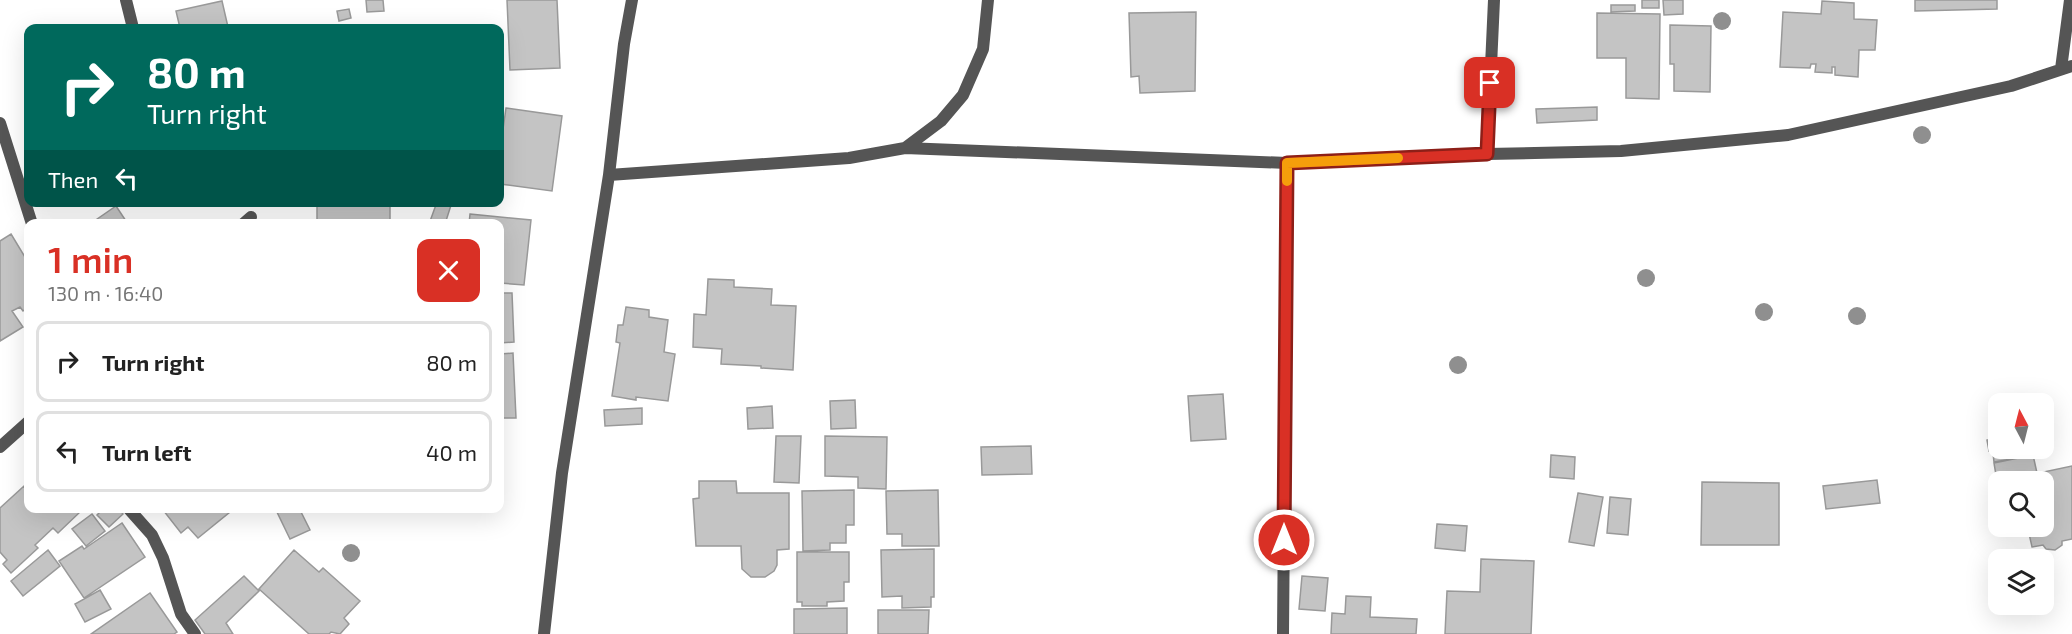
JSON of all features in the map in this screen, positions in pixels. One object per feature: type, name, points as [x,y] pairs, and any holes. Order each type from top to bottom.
[{"type":"street","points":[[126,0],[132,24]]},
{"type":"street","points":[[544,634],[562,472],[609,175],[624,44],[632,0]]},
{"type":"street","points":[[905,148],[941,122],[963,96],[983,49],[988,0]]},
{"type":"street","points":[[1487,154],[1494,0]]},
{"type":"street","points":[[609,175],[849,158],[905,148],[1287,163],[1487,154],[1622,151],[1788,135],[2011,86],[2067,68],[2070,0]]},
{"type":"street","points":[[0,123],[24,199]]},
{"type":"street","points":[[1283,634],[1287,163]]},
{"type":"street","points":[[0,447],[24,426]]},
{"type":"street","points":[[132,513],[152,535],[163,558],[181,614],[195,634]]},
{"type":"building","points":[[366,0],[383,0],[384,11],[367,12]]},
{"type":"building","points":[[507,0],[557,0],[560,68],[510,70]]},
{"type":"building","points":[[1642,0],[1659,0],[1659,8],[1642,8]]},
{"type":"building","points":[[1663,0],[1683,0],[1683,14],[1664,15]]},
{"type":"building","points":[[1915,0],[1997,0],[1997,9],[1915,11]]},
{"type":"building","points":[[222,1],[227,24],[179,24],[176,11]]},
{"type":"building","points":[[1822,1],[1854,3],[1854,19],[1877,20],[1875,50],[1859,50],[1858,77],[1835,75],[1835,67],[1832,67],[1832,73],[1815,72],[1816,64],[1811,64],[1810,68],[1780,67],[1783,12],[1821,14]]},
{"type":"building","points":[[1611,5],[1635,5],[1635,11],[1611,12]]},
{"type":"building","points":[[349,9],[351,18],[339,21],[337,11]]},
{"type":"building","points":[[1196,12],[1195,91],[1140,93],[1139,76],[1131,77],[1129,13]]},
{"type":"building","points":[[1597,13],[1660,14],[1659,99],[1626,98],[1626,58],[1597,58]]},
{"type":"building","points":[[1670,25],[1711,26],[1710,92],[1674,91],[1674,64],[1670,64]]},
{"type":"building","points":[[1597,107],[1597,120],[1537,123],[1536,109]]},
{"type":"building","points":[[506,108],[562,116],[552,191],[504,185]]},
{"type":"building","points":[[117,207],[125,219],[97,219]]},
{"type":"building","points":[[317,207],[390,207],[390,219],[317,219]]},
{"type":"building","points":[[435,207],[450,207],[447,219],[431,219]]},
{"type":"building","points":[[470,214],[531,220],[524,285],[504,283],[504,219],[470,219]]},
{"type":"building","points":[[11,234],[24,255],[24,310],[20,307],[12,311],[23,327],[0,341],[0,241]]},
{"type":"building","points":[[708,279],[734,280],[734,287],[772,289],[771,305],[796,306],[793,370],[721,364],[722,349],[693,347],[694,314],[706,315]]},
{"type":"building","points":[[504,293],[512,293],[514,342],[504,343]]},
{"type":"building","points":[[626,307],[649,310],[649,317],[668,320],[664,352],[675,354],[668,401],[636,397],[636,400],[612,396],[620,343],[616,342],[618,325],[623,325]]},
{"type":"building","points":[[513,353],[516,418],[504,418],[504,354]]},
{"type":"building","points":[[1223,394],[1226,439],[1191,441],[1188,396]]},
{"type":"building","points":[[855,400],[856,428],[831,429],[830,401]]},
{"type":"building","points":[[772,406],[773,428],[748,429],[747,408]]},
{"type":"building","points":[[642,408],[642,424],[605,426],[604,410]]},
{"type":"building","points":[[776,436],[801,436],[799,483],[774,482]]},
{"type":"building","points":[[825,436],[887,437],[886,489],[858,488],[858,477],[825,476]]},
{"type":"building","points":[[1031,446],[1032,474],[982,475],[981,447]]},
{"type":"building","points":[[1551,455],[1575,457],[1574,479],[1550,477]]},
{"type":"building","points":[[1994,459],[2011,459],[1994,462]]},
{"type":"building","points":[[2014,459],[2034,459],[2037,471],[1995,471],[1994,463]]},
{"type":"building","points":[[2072,466],[2072,539],[2062,541],[2062,545],[2055,550],[2046,549],[2043,545],[2032,547],[2030,537],[2054,537],[2054,471],[2049,471]]},
{"type":"building","points":[[1877,480],[1880,503],[1826,509],[1823,486]]},
{"type":"building","points":[[699,481],[736,481],[737,493],[789,493],[789,549],[777,550],[777,565],[774,571],[765,577],[751,577],[742,569],[741,546],[696,546],[693,499],[699,498]]},
{"type":"building","points":[[1702,482],[1779,483],[1779,545],[1701,545]]},
{"type":"building","points":[[24,486],[24,513],[79,513],[58,533],[53,528],[35,545],[38,548],[11,573],[3,564],[7,560],[0,552],[0,508]]},
{"type":"building","points":[[854,490],[854,525],[846,525],[846,543],[830,543],[830,550],[803,551],[802,491]]},
{"type":"building","points":[[938,490],[939,546],[902,546],[902,534],[887,534],[886,491]]},
{"type":"building","points":[[1578,493],[1603,497],[1594,546],[1569,542]]},
{"type":"building","points":[[1610,497],[1631,499],[1628,535],[1607,533]]},
{"type":"building","points":[[99,513],[123,514],[109,527],[97,515]]},
{"type":"building","points":[[165,513],[229,513],[198,538],[188,527],[181,533]]},
{"type":"building","points":[[277,513],[302,513],[310,530],[290,539]]},
{"type":"building","points":[[92,514],[105,531],[86,546],[72,529]]},
{"type":"building","points":[[122,523],[145,557],[84,598],[59,561],[82,546],[84,549]]},
{"type":"building","points":[[1437,524],[1467,526],[1465,551],[1435,548]]},
{"type":"building","points":[[934,549],[934,597],[931,597],[931,607],[902,608],[902,596],[882,597],[881,550]]},
{"type":"building","points":[[48,550],[60,566],[23,596],[11,581]]},
{"type":"building","points":[[294,550],[319,572],[323,568],[360,601],[344,618],[349,624],[340,634],[331,632],[329,634],[309,634],[259,589]]},
{"type":"building","points":[[797,552],[849,552],[849,582],[844,582],[844,601],[827,602],[827,606],[802,606],[802,602],[797,602]]},
{"type":"building","points":[[1481,559],[1534,561],[1531,634],[1445,634],[1447,591],[1480,592]]},
{"type":"building","points":[[244,576],[259,591],[226,623],[233,634],[205,634],[195,620]]},
{"type":"building","points":[[1302,576],[1328,578],[1325,611],[1299,609]]},
{"type":"building","points":[[100,590],[111,609],[85,622],[75,604]]},
{"type":"building","points":[[150,593],[177,632],[174,634],[91,634]]},
{"type":"building","points":[[1346,596],[1371,597],[1370,617],[1417,619],[1416,634],[1331,634],[1332,613],[1345,614]]},
{"type":"building","points":[[847,608],[847,634],[794,634],[794,609]]},
{"type":"building","points":[[878,610],[929,610],[928,634],[878,634]]},
{"type":"slow traffic","points":[[1287,181],[1287,163],[1398,158]]},
{"type":"route","points":[[1284,540],[1287,163],[1487,154],[1490,83]]}]
